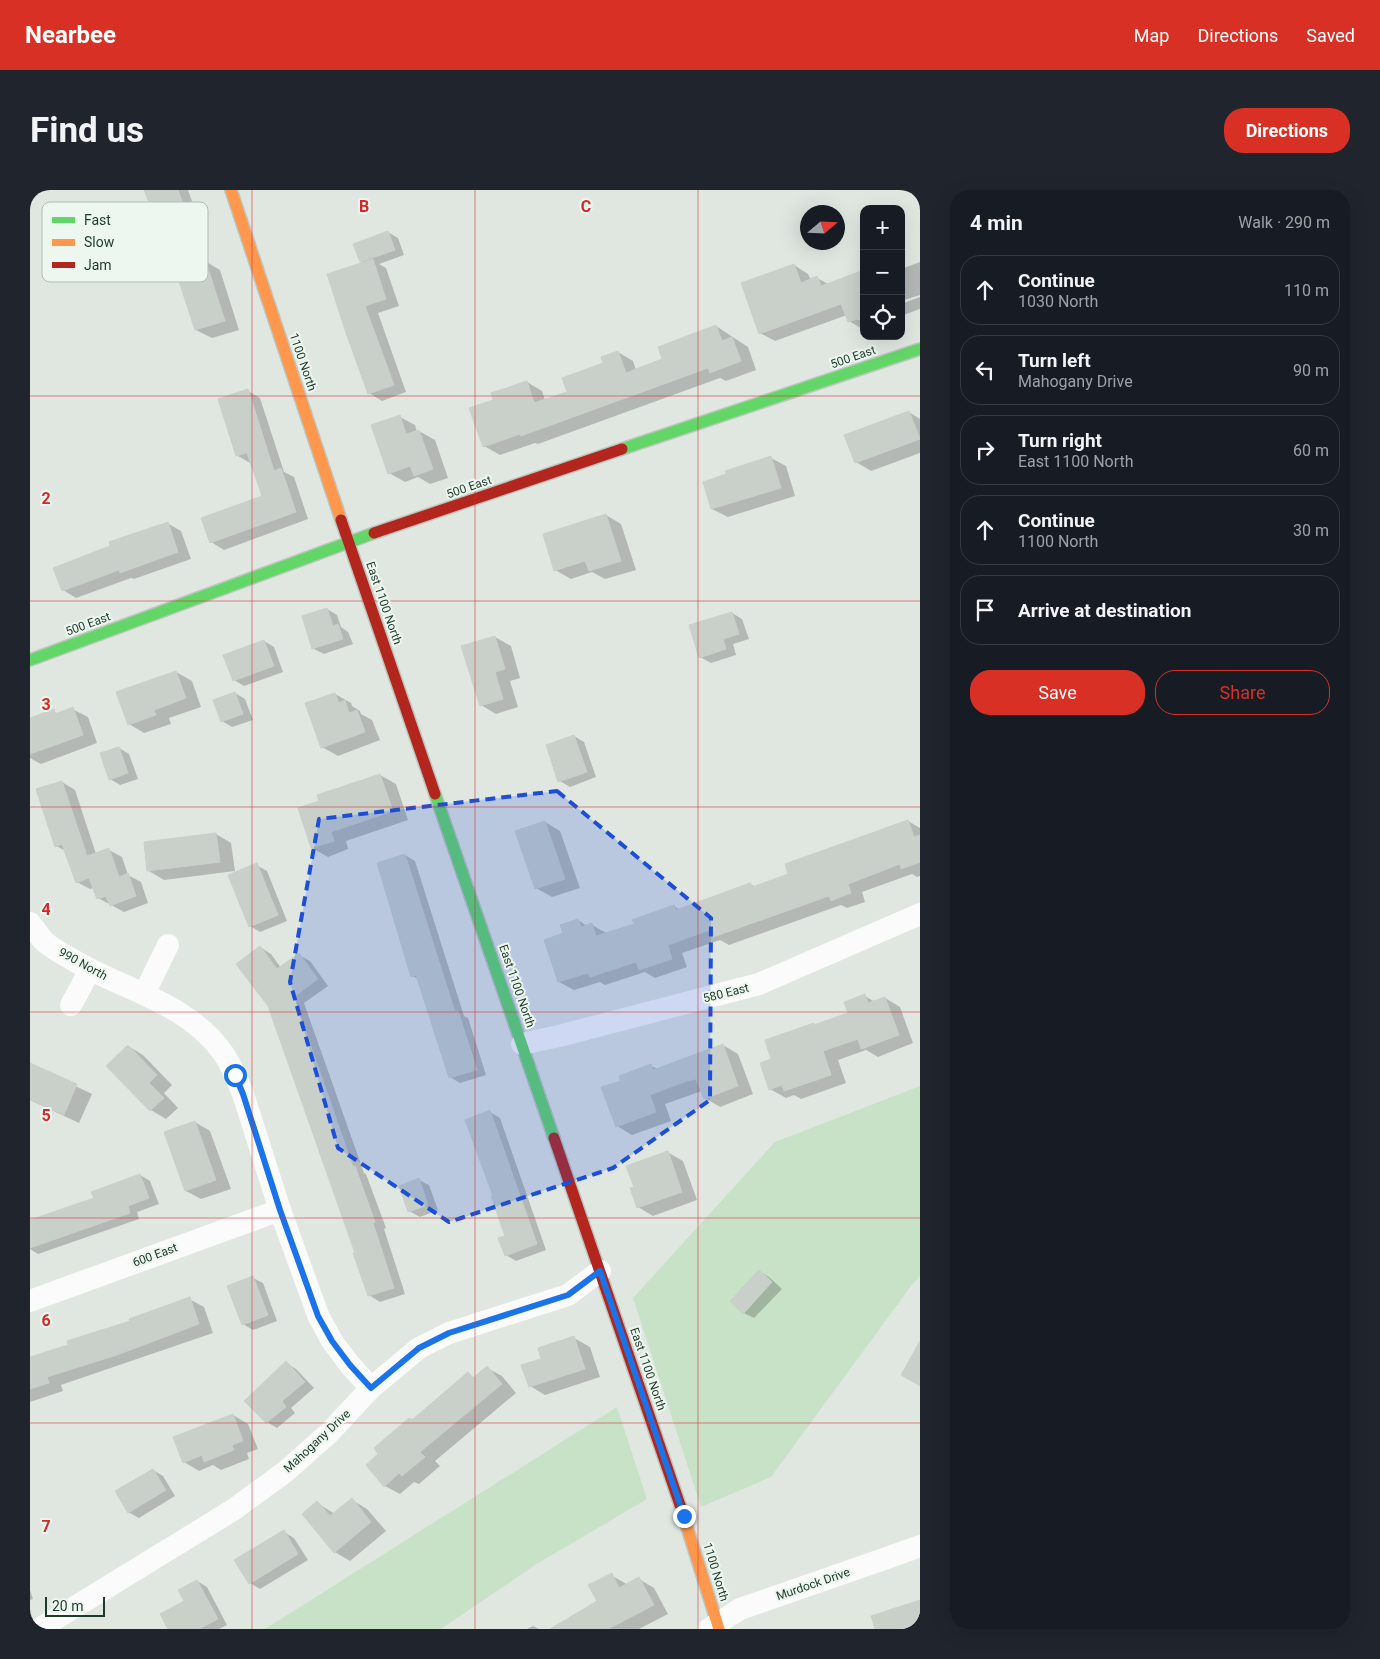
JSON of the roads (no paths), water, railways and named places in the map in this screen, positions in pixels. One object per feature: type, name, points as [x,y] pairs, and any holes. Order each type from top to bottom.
[{"type":"street","name":"1100 North","points":[[231,190],[348,542]]},
{"type":"street","name":"500 East","points":[[30,660],[348,542],[920,349]]},
{"type":"street","name":"East 1100 North","points":[[348,542],[657,1439]]},
{"type":"street","name":"580 East","points":[[522,1044],[759,984],[920,914]]},
{"type":"street","name":"990 North","points":[[30,923],[45,942],[61,954],[90,970],[178,1011],[191,1020],[223,1053],[243,1094],[280,1210],[318,1316],[332,1341],[371,1388]]},
{"type":"street","points":[[144,994],[168,945]]},
{"type":"street","points":[[71,1005],[90,970]]},
{"type":"street","name":"600 East","points":[[30,1301],[280,1210]]},
{"type":"street","name":"Mahogany Drive","points":[[39,1629],[240,1504],[285,1472],[329,1433],[371,1388],[419,1348],[449,1333],[568,1295],[600,1271]]},
{"type":"street","name":"1100 North","points":[[657,1439],[684,1516],[715,1627]]},
{"type":"street","name":"Murdock Drive","points":[[715,1627],[740,1609],[920,1546]]}]
